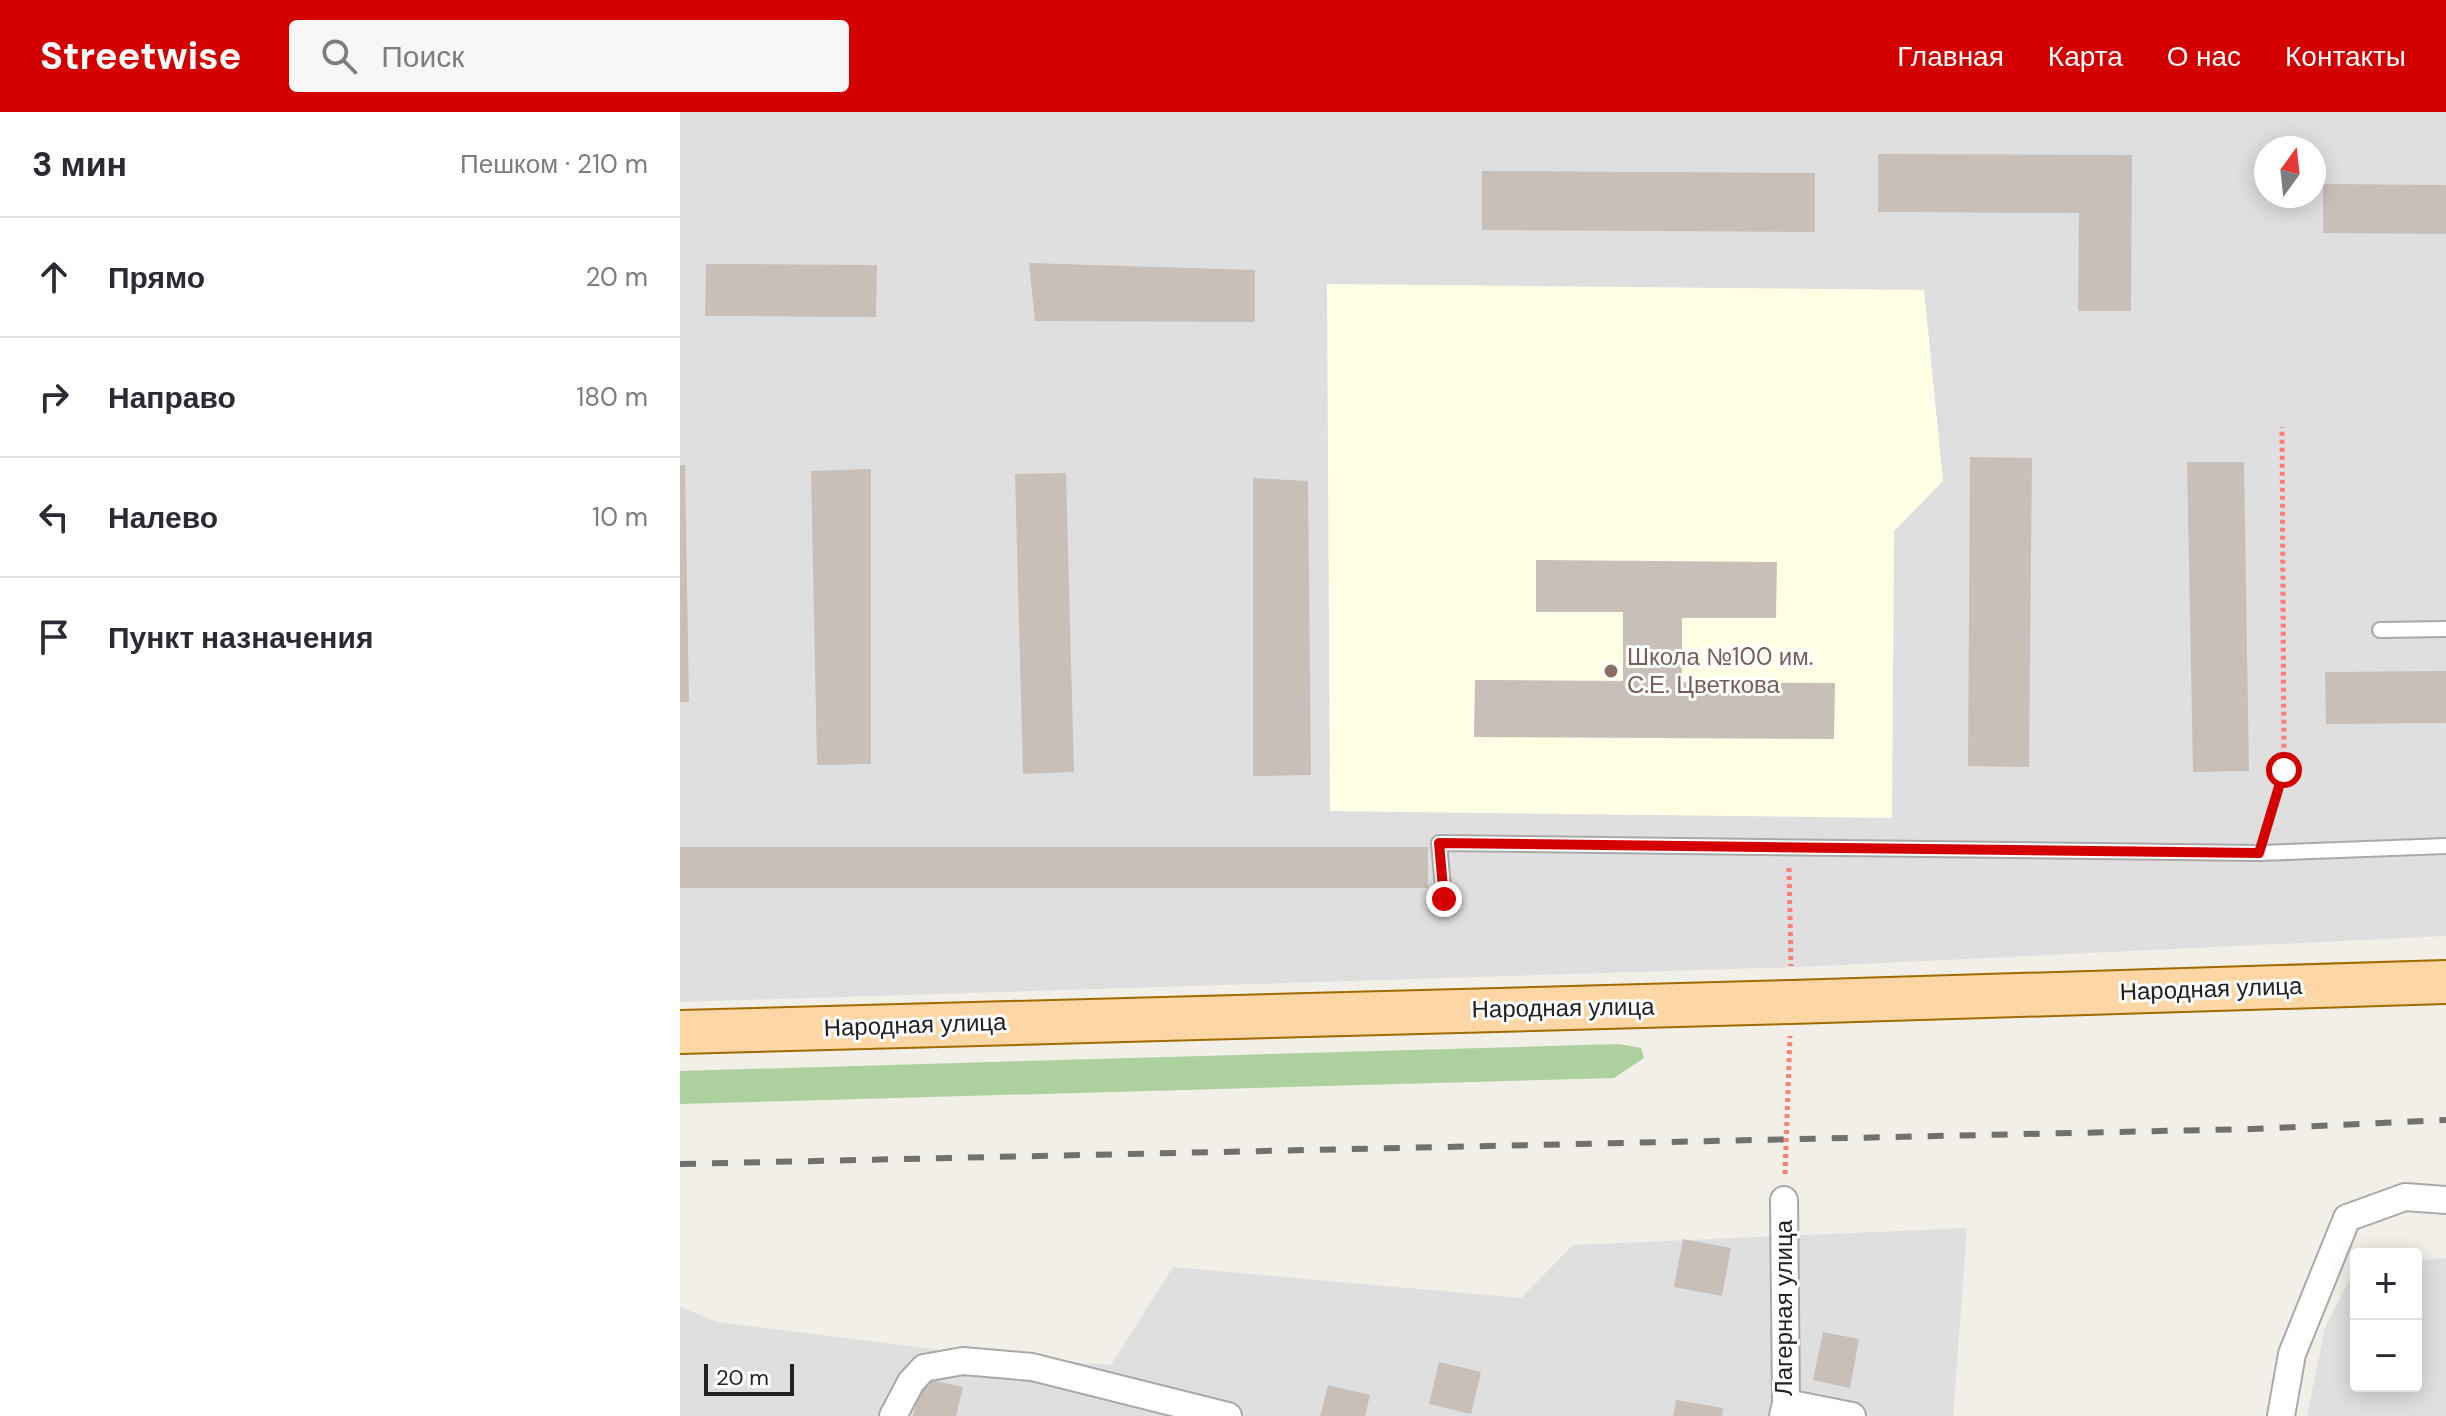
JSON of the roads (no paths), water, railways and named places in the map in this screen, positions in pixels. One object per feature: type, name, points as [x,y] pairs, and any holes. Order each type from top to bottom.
[{"type":"main road","name":"Народная улица","points":[[680,1032],[2446,982]]},
{"type":"street","points":[[2281,1416],[2292,1354],[2347,1218],[2405,1197],[2446,1200]]},
{"type":"street","name":"Лагерная улица","points":[[1784,1200],[1784,1410]]},
{"type":"street","points":[[893,1416],[911,1382],[924,1368],[963,1361],[1032,1367],[1228,1416]]},
{"type":"street","points":[[1784,1410],[1852,1416]]},
{"type":"lane","points":[[2380,630],[2446,629]]},
{"type":"lane","points":[[1444,899],[1439,843],[2259,853],[2446,846]]},
{"type":"railway","points":[[680,1164],[2251,1129],[2446,1120]]},
{"type":"place","name":"Школа №100 им. С.Е. Цветкова","points":[[1611,671]]}]
